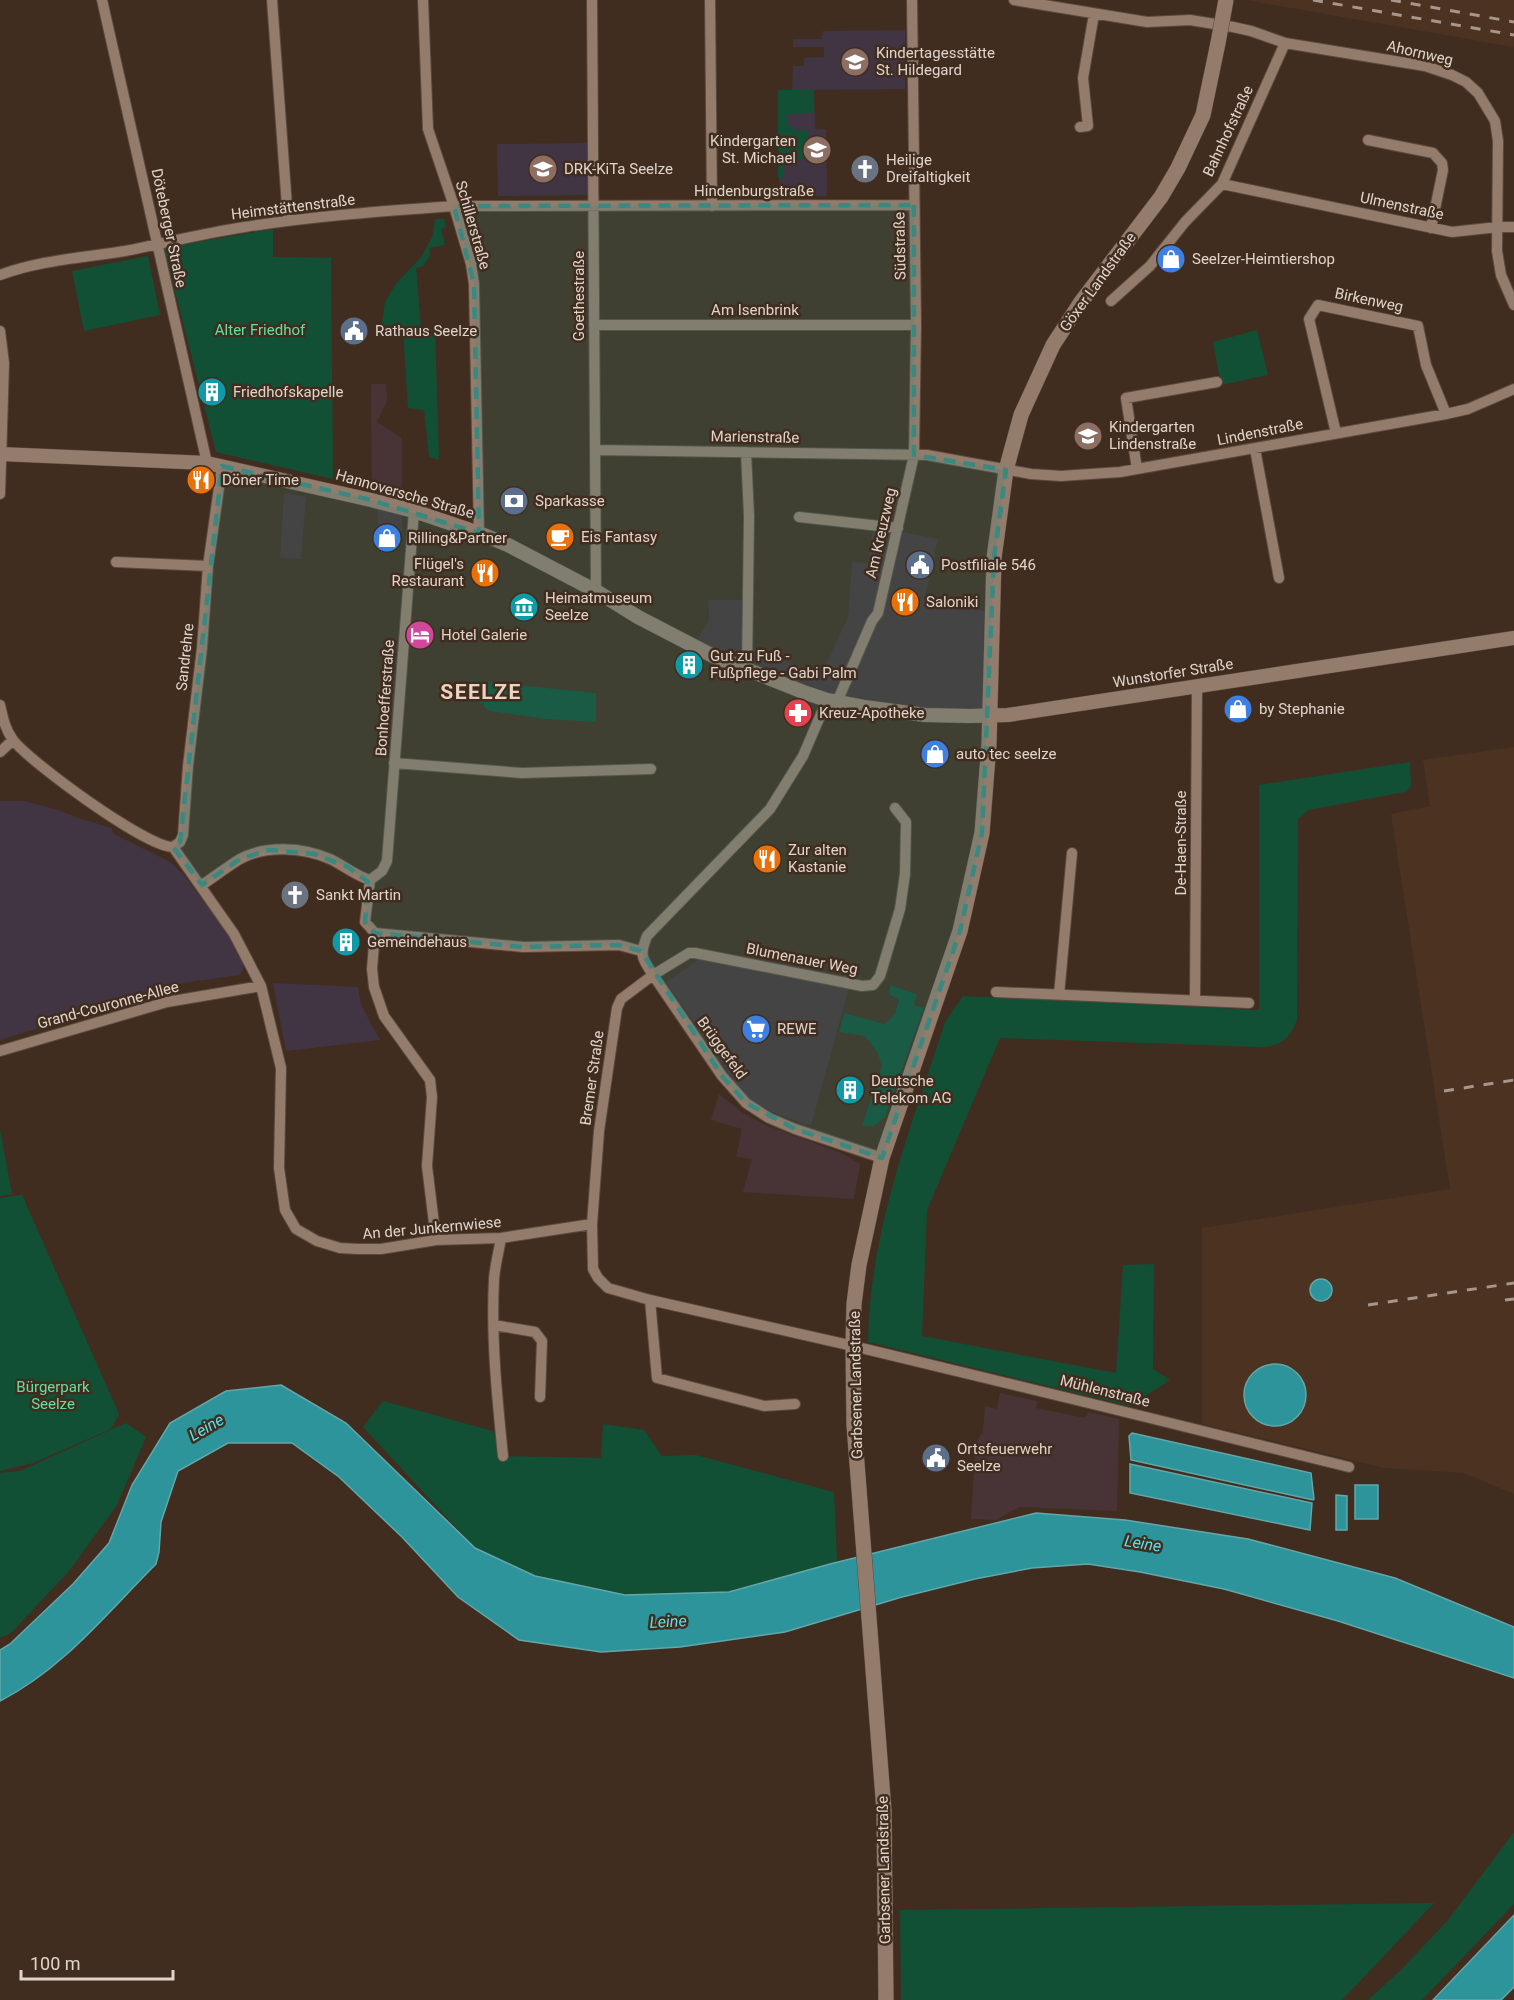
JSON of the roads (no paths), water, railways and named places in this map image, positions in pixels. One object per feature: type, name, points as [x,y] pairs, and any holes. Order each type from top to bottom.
[{"type":"main road","name":"Göxer Landstraße","points":[[990,716],[994,558],[1006,470],[1021,415],[1053,345],[1081,302],[1161,197],[1193,139],[1203,115],[1226,0]]},
{"type":"main road","name":"Garbsener Landstraße","points":[[886,2000],[884,1811],[859,1495],[855,1425],[854,1304],[859,1265],[882,1158],[960,931],[982,833],[990,716]]},
{"type":"street","name":"Döteberger Straße","points":[[102,0],[207,463]]},
{"type":"street","points":[[272,0],[288,220]]},
{"type":"street","name":"Schillerstraße","points":[[423,0],[428,129],[454,206],[471,264],[474,284],[479,532]]},
{"type":"street","name":"Goethestraße","points":[[592,0],[596,591]]},
{"type":"street","points":[[710,0],[712,206]]},
{"type":"street","name":"Südstraße","points":[[912,0],[916,325],[914,455]]},
{"type":"street","name":"Ahornweg","points":[[1014,0],[1158,23],[1190,20],[1233,27],[1285,43],[1425,66],[1452,75],[1466,82],[1478,93],[1488,106],[1495,121],[1498,141],[1498,227]]},
{"type":"street","points":[[1080,127],[1088,126],[1083,78],[1094,14]]},
{"type":"street","name":"Bahnhofstraße","points":[[1111,301],[1150,266],[1185,222],[1222,184],[1285,43]]},
{"type":"street","points":[[1368,140],[1433,153],[1438,158],[1443,170],[1431,228]]},
{"type":"street","name":"Ulmenstraße","points":[[1222,184],[1452,232],[1514,227]]},
{"type":"street","name":"Hindenburgstraße","points":[[595,206],[915,205]]},
{"type":"street","name":"Heimstättenstraße","points":[[0,275],[24,266],[157,245],[288,220],[454,206],[595,206]]},
{"type":"street","points":[[1498,227],[1497,251],[1501,275],[1514,305]]},
{"type":"street","name":"Birkenweg","points":[[1336,433],[1309,319],[1318,305],[1418,326],[1426,365],[1446,414]]},
{"type":"street","name":"Am Isenbrink","points":[[594,325],[916,325]]},
{"type":"street","points":[[0,332],[4,363],[0,494]]},
{"type":"street","points":[[1137,469],[1126,398],[1217,382]]},
{"type":"street","name":"Lindenstraße","points":[[1006,470],[1060,476],[1086,476],[1137,469],[1446,414],[1468,409],[1514,389]]},
{"type":"street","points":[[1254,449],[1279,578]]},
{"type":"street","name":"Marienstraße","points":[[595,450],[914,455]]},
{"type":"street","points":[[746,452],[749,516],[747,670]]},
{"type":"street","name":"Hannoversche Straße","points":[[1,454],[207,463],[414,511],[479,532],[596,591],[638,617],[693,646],[747,670],[832,701]]},
{"type":"street","points":[[914,455],[927,455],[1006,470]]},
{"type":"street","name":"Am Kreuzweg","points":[[832,701],[878,613],[914,455]]},
{"type":"street","name":"Sandrehre","points":[[173,847],[180,842],[183,835],[208,566],[222,466]]},
{"type":"street","name":"Bonhoefferstraße","points":[[370,880],[382,871],[387,861],[414,511]]},
{"type":"street","points":[[799,518],[898,528]]},
{"type":"street","points":[[116,561],[208,566]]},
{"type":"street","name":"Wunstorfer Straße","points":[[832,701],[938,716],[990,716],[1514,638]]},
{"type":"street","name":"De-Haen-Straße","points":[[1195,999],[1197,686]]},
{"type":"street","points":[[653,975],[641,951],[647,936],[770,809],[803,756],[832,701]]},
{"type":"street","points":[[0,705],[4,723],[13,740],[49,773],[85,799],[140,833],[167,847],[173,847]]},
{"type":"street","points":[[0,752],[13,740]]},
{"type":"street","points":[[394,764],[522,772],[651,769]]},
{"type":"street","name":"Blumenauer Weg","points":[[653,975],[689,953],[695,953],[862,986],[873,985],[880,976],[900,909],[905,874],[906,822],[895,808]]},
{"type":"street","name":"An der Junkernwiese","points":[[173,847],[202,885],[234,934],[261,986],[281,1068],[279,1168],[285,1210],[296,1229],[317,1241],[340,1248],[381,1249],[436,1240],[501,1238],[592,1224]]},
{"type":"street","points":[[202,885],[240,859],[269,850],[285,849],[314,854],[348,867],[363,878],[370,880],[365,922],[375,933],[523,947],[619,945],[641,951]]},
{"type":"street","points":[[1059,995],[1072,853]]},
{"type":"street","points":[[375,933],[372,969],[374,987],[384,1016],[430,1080],[432,1097],[427,1166],[436,1240]]},
{"type":"street","name":"Brüggefeld","points":[[653,975],[722,1076],[746,1103],[769,1118],[795,1129],[882,1158]]},
{"type":"street","name":"Bremer Straße","points":[[653,975],[621,999],[617,1008],[599,1131],[592,1224],[592,1263],[598,1278],[608,1288],[650,1300],[853,1346]]},
{"type":"street","name":"Grand-Couronne-Allee","points":[[0,1051],[166,1002],[261,986]]},
{"type":"street","points":[[996,992],[1248,1003]]},
{"type":"street","points":[[501,1238],[494,1278],[494,1325],[496,1387],[503,1456]]},
{"type":"street","points":[[650,1300],[657,1378],[764,1406],[795,1404]]},
{"type":"street","points":[[494,1325],[535,1332],[542,1341],[540,1397]]},
{"type":"street","name":"Mühlenstraße","points":[[853,1346],[1349,1467]]},
{"type":"water","points":[[1321,1279],[1329,1282],[1332,1290],[1329,1298],[1321,1301],[1313,1298],[1310,1290],[1313,1282]]},
{"type":"water","points":[[1269,1364],[1281,1364],[1297,1373],[1304,1383],[1306,1395],[1304,1407],[1297,1417],[1281,1426],[1269,1426],[1258,1421],[1249,1412],[1244,1401],[1244,1389],[1249,1378],[1258,1369]]},
{"type":"water","name":"Leine","points":[[281,1385],[346,1423],[475,1548],[535,1576],[625,1595],[729,1592],[830,1564],[1036,1513],[1125,1520],[1248,1539],[1395,1578],[1514,1627],[1514,1678],[1338,1621],[1224,1589],[1088,1564],[1032,1568],[975,1579],[902,1597],[785,1632],[680,1647],[601,1652],[519,1640],[458,1597],[402,1537],[339,1477],[292,1443],[228,1443],[178,1471],[161,1522],[156,1564],[64,1657],[23,1688],[0,1701],[0,1650],[10,1644],[73,1584],[109,1543],[132,1485],[170,1423],[226,1391]]},
{"type":"water","points":[[1132,1433],[1311,1473],[1314,1499],[1131,1460],[1129,1436]]},
{"type":"water","points":[[1130,1464],[1312,1503],[1310,1530],[1130,1493]]},
{"type":"water","points":[[1355,1485],[1378,1485],[1378,1519],[1355,1519]]},
{"type":"water","points":[[1336,1495],[1347,1496],[1347,1530],[1336,1530]]},
{"type":"water","points":[[1514,1915],[1514,1987],[1501,2000],[1433,2000]]},
{"type":"railway","points":[[1313,0],[1514,35]]},
{"type":"railway","points":[[1391,0],[1514,22]]},
{"type":"railway","points":[[1444,1091],[1514,1080]]},
{"type":"railway","points":[[1368,1305],[1514,1283]]},
{"type":"railway","points":[[1505,1300],[1514,1299]]},
{"type":"place","name":"Kindertagesstätte St. Hildegard","points":[[855,62]]},
{"type":"place","name":"Kindergarten St. Michael","points":[[817,150]]},
{"type":"place","name":"DRK-KiTa Seelze","points":[[543,169]]},
{"type":"place","name":"Heilige Dreifaltigkeit","points":[[865,169]]},
{"type":"place","name":"Seelzer-Heimtiershop","points":[[1171,259]]},
{"type":"place","name":"Rathaus Seelze","points":[[354,331]]},
{"type":"place","name":"Friedhofskapelle","points":[[212,392]]},
{"type":"place","name":"Kindergarten Lindenstraße","points":[[1088,436]]},
{"type":"place","name":"Döner Time","points":[[201,480]]},
{"type":"place","name":"Sparkasse","points":[[514,501]]},
{"type":"place","name":"Eis Fantasy","points":[[560,537]]},
{"type":"place","name":"Rilling&Partner","points":[[387,538]]},
{"type":"place","name":"Postfiliale 546","points":[[920,565]]},
{"type":"place","name":"Flügel's Restaurant","points":[[485,573]]},
{"type":"place","name":"Saloniki","points":[[905,602]]},
{"type":"place","name":"Heimatmuseum Seelze","points":[[524,607]]},
{"type":"place","name":"Hotel Galerie","points":[[420,635]]},
{"type":"place","name":"Gut zu Fuß - Fußpflege - Gabi Palm","points":[[689,665]]},
{"type":"place","name":"by Stephanie","points":[[1238,709]]},
{"type":"place","name":"Kreuz-Apotheke","points":[[798,713]]},
{"type":"place","name":"auto tec seelze","points":[[935,754]]},
{"type":"place","name":"Zur alten Kastanie","points":[[767,859]]},
{"type":"place","name":"Sankt Martin","points":[[295,895]]},
{"type":"place","name":"Gemeindehaus","points":[[346,942]]},
{"type":"place","name":"REWE","points":[[756,1029]]},
{"type":"place","name":"Deutsche Telekom AG","points":[[850,1090]]},
{"type":"place","name":"Ortsfeuerwehr Seelze","points":[[936,1458]]},
{"type":"district","name":"SEELZE","points":[[481,692]]},
{"type":"park label","name":"Alter Friedhof","points":[[260,330]]},
{"type":"park label","name":"Bürgerpark Seelze","points":[[53,1396]]}]
